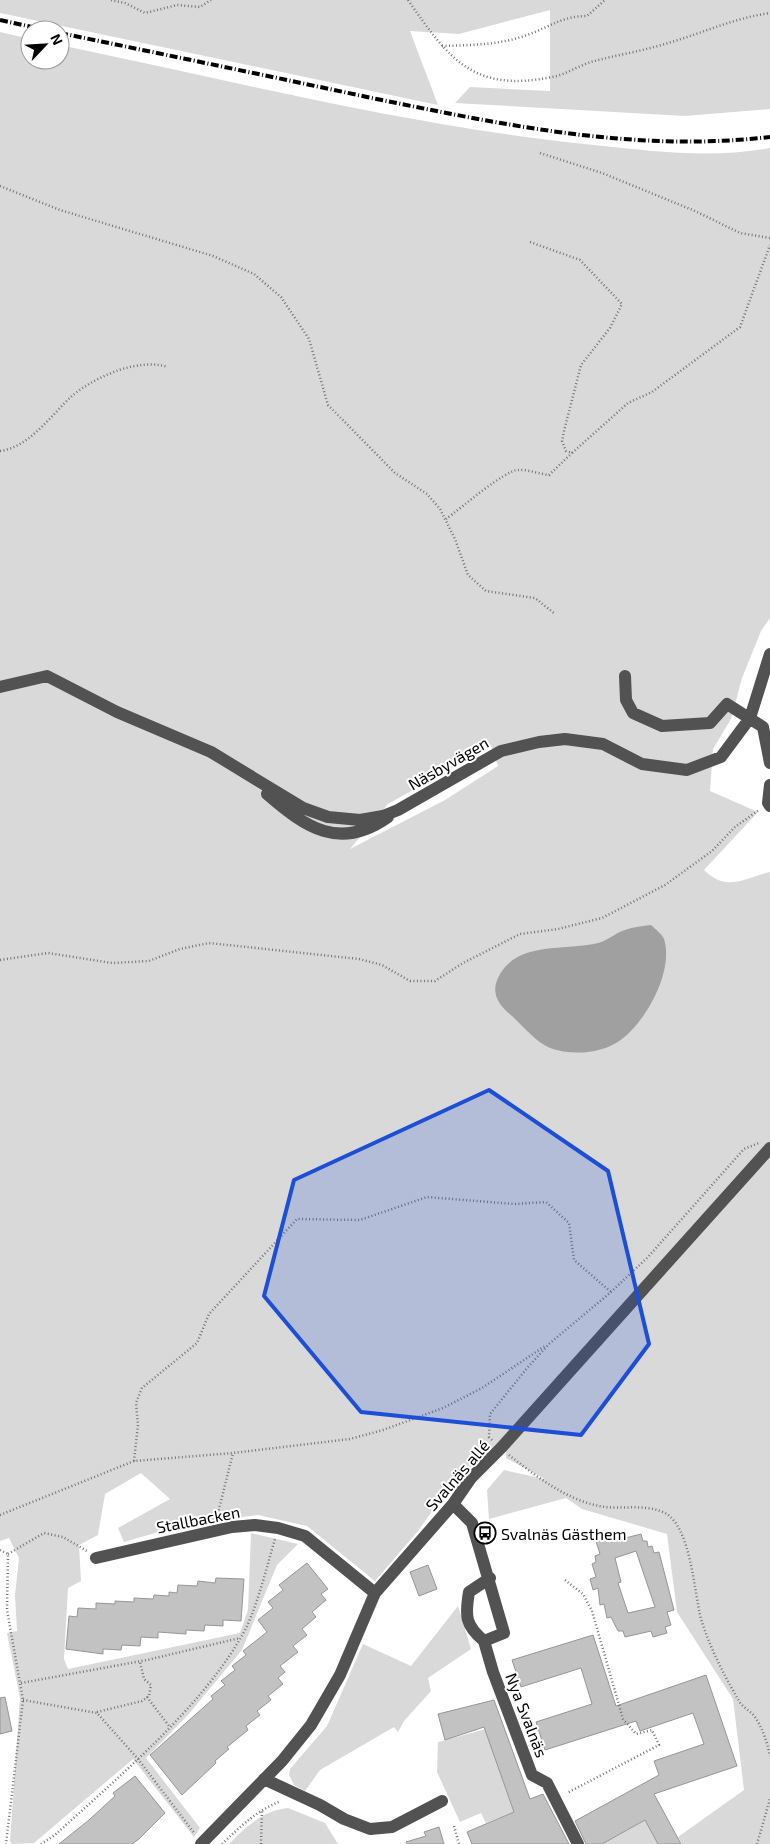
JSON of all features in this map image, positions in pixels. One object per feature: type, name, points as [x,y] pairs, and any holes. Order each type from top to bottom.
[{"type":"street","name":"Näsbyvägen","points":[[0,687],[47,676],[117,712],[210,752],[303,808],[328,817],[360,820],[383,816],[398,810],[501,751],[538,742],[565,739],[603,744],[642,764],[687,770],[721,757],[750,718],[770,654]]},
{"type":"street","points":[[625,676],[626,700],[633,713],[662,726],[710,723],[727,704],[763,727],[770,763]]},
{"type":"street","points":[[769,804],[770,785]]},
{"type":"street","name":"Svalnäs allé","points":[[202,1844],[282,1761],[311,1726],[340,1675],[375,1593],[453,1504],[471,1478],[500,1448],[766,1145]]},
{"type":"street","points":[[453,1504],[472,1523],[490,1578],[504,1633],[484,1641]]},
{"type":"street","name":"Stallbacken","points":[[96,1558],[215,1531],[255,1525],[278,1528],[304,1536],[328,1553],[375,1593]]},
{"type":"street","name":"Nya Svalnäs","points":[[490,1578],[470,1592],[465,1615],[473,1632],[484,1641],[493,1672],[532,1775],[547,1783],[578,1844]]},
{"type":"street","points":[[264,1779],[344,1819],[370,1829],[392,1827],[442,1801]]},
{"type":"path","points":[[111,0],[125,3],[145,13],[177,5],[200,7],[211,0]]},
{"type":"path","points":[[408,0],[440,46],[472,71],[495,80],[520,82],[554,77],[588,63],[666,44],[742,17],[770,13]]},
{"type":"path","points":[[440,46],[488,44],[527,35],[569,16],[586,16],[605,0]]},
{"type":"path","points":[[540,154],[602,173],[695,211],[740,233],[770,238]]},
{"type":"path","points":[[0,186],[60,210],[213,256],[254,274],[281,297],[309,339],[328,405],[395,473],[427,494],[440,509],[468,575],[486,591],[535,598],[555,614]]},
{"type":"path","points":[[530,242],[580,260],[622,304],[610,328],[581,365],[570,401],[562,441],[566,451],[572,454]]},
{"type":"path","points":[[445,519],[471,502],[498,478],[517,470],[549,475],[628,403],[652,392],[740,327],[770,245]]},
{"type":"path","points":[[0,451],[7,450],[26,440],[74,395],[101,377],[133,366],[157,363],[168,367]]},
{"type":"path","points":[[0,960],[48,953],[112,963],[149,961],[180,949],[209,943],[359,959],[382,965],[410,981],[435,981],[463,963],[520,934],[558,930],[602,918],[666,885],[712,851],[736,827],[769,804]]},
{"type":"path","points":[[0,1515],[134,1460],[233,1453],[350,1439],[383,1430],[443,1408],[482,1388],[549,1344],[611,1292],[682,1221],[744,1149],[756,1142],[766,1145]]},
{"type":"path","points":[[134,1460],[138,1425],[136,1403],[142,1388],[197,1343],[209,1314],[297,1219],[360,1220],[427,1197],[514,1204],[546,1202],[569,1223],[574,1260],[611,1292]]},
{"type":"path","points":[[549,1344],[490,1414],[489,1437],[500,1448],[550,1487],[603,1506],[646,1508],[666,1514],[678,1528],[689,1552],[701,1618],[712,1651],[740,1704],[755,1716],[767,1740],[770,1756]]},
{"type":"path","points":[[215,1531],[233,1453]]},
{"type":"path","points":[[41,1844],[55,1835],[138,1759],[219,1671],[241,1638],[278,1528]]},
{"type":"path","points":[[8,1554],[44,1533],[73,1541],[96,1558]]},
{"type":"path","points":[[0,1550],[8,1554]]},
{"type":"path","points":[[6,1844],[24,1700],[7,1610],[8,1554]]},
{"type":"path","points":[[555,1799],[659,1745],[652,1730],[636,1734],[623,1719],[592,1611],[583,1594],[565,1580]]},
{"type":"path","points":[[21,1683],[140,1662],[241,1638]]},
{"type":"path","points":[[24,1700],[97,1713],[142,1701],[151,1693],[151,1685],[144,1679],[140,1662]]},
{"type":"path","points":[[147,1698],[169,1726]]},
{"type":"path","points":[[97,1713],[138,1759],[202,1844]]},
{"type":"path","points":[[222,1844],[246,1820],[262,1809],[281,1801],[292,1802],[300,1796]]},
{"type":"path","points":[[757,1844],[770,1799]]},
{"type":"path","points":[[261,1844],[262,1809]]},
{"type":"path","points":[[454,1826],[459,1844]]},
{"type":"highlighted area","points":[[489,1090],[608,1171],[649,1344],[581,1435],[361,1412],[264,1296],[294,1180]]},
{"type":"shaded area","points":[[0,0],[770,0],[770,109],[685,116],[455,103],[470,87],[550,91],[550,10],[459,34],[410,31],[438,105],[70,28],[70,20],[33,20],[0,13]]},
{"type":"shaded area","points":[[0,32],[20,37],[20,70],[70,70],[70,47],[326,102],[459,127],[526,137],[682,153],[726,153],[770,148],[770,618],[761,631],[742,678],[731,719],[713,749],[710,791],[758,812],[704,870],[721,881],[729,882],[736,882],[770,872],[770,1844],[682,1844],[678,1837],[744,1790],[733,1699],[677,1612],[667,1534],[582,1509],[566,1498],[489,1519],[487,1490],[504,1470],[545,1479],[506,1458],[506,1438],[453,1482],[418,1531],[375,1581],[307,1526],[258,1515],[186,1524],[124,1542],[118,1528],[170,1499],[141,1473],[105,1494],[98,1535],[79,1545],[81,1581],[68,1588],[64,1659],[68,1669],[240,1633],[248,1610],[251,1533],[298,1544],[277,1565],[242,1650],[188,1715],[146,1758],[200,1828],[194,1837],[133,1759],[34,1843],[12,1844],[10,1841],[20,1698],[7,1633],[17,1631],[15,1595],[19,1558],[9,1538],[0,1541]],"holes":[[[491,746],[498,766],[445,800],[350,849],[388,804]]]},
{"type":"shaded area","points":[[651,925],[664,939],[666,951],[662,979],[641,1020],[622,1039],[606,1048],[577,1053],[550,1048],[530,1034],[498,1001],[495,990],[498,978],[511,962],[522,955],[533,951],[598,943],[625,930]]},
{"type":"shaded area","points":[[458,1606],[471,1649],[428,1678],[431,1691],[404,1721],[398,1732],[394,1727],[320,1770],[305,1791],[294,1785],[289,1775],[290,1769],[327,1726],[363,1644],[411,1666]]},
{"type":"shaded area","points":[[486,1729],[514,1812],[486,1823],[481,1813],[460,1822],[437,1772],[438,1742]]},
{"type":"shaded area","points":[[288,1808],[325,1823],[338,1844],[229,1844],[256,1820],[270,1812]]},
{"type":"shaded area","points":[[645,1820],[658,1844],[602,1844]]},
{"type":"building","points":[[612,1533],[614,1541],[641,1534],[643,1541],[647,1541],[648,1547],[652,1546],[654,1553],[659,1552],[674,1610],[667,1612],[671,1625],[665,1627],[667,1633],[653,1637],[651,1631],[625,1637],[623,1631],[618,1631],[611,1617],[607,1618],[604,1604],[600,1605],[598,1588],[593,1590],[590,1579],[596,1577],[592,1564],[596,1562],[595,1556],[600,1554],[595,1538]],"holes":[[[636,1551],[655,1607],[628,1613],[618,1583],[621,1582],[615,1558]]]},
{"type":"building","points":[[307,1563],[328,1589],[321,1594],[326,1600],[312,1612],[316,1617],[302,1629],[307,1635],[293,1646],[298,1652],[280,1666],[285,1672],[278,1678],[283,1684],[268,1696],[271,1700],[257,1711],[260,1715],[246,1726],[248,1730],[227,1747],[229,1749],[215,1761],[216,1763],[182,1795],[150,1755],[213,1699],[211,1696],[225,1685],[221,1681],[235,1670],[232,1666],[246,1655],[243,1651],[267,1632],[258,1620],[273,1608],[268,1602],[283,1590],[279,1585]]},
{"type":"building","points":[[428,1565],[437,1589],[419,1596],[410,1572]]},
{"type":"building","points":[[216,1578],[244,1579],[241,1621],[223,1620],[223,1626],[205,1625],[204,1631],[186,1630],[186,1634],[158,1632],[158,1638],[141,1637],[140,1646],[122,1645],[121,1650],[103,1649],[103,1654],[66,1649],[69,1616],[77,1617],[78,1608],[96,1609],[96,1603],[115,1604],[115,1601],[134,1602],[134,1598],[153,1599],[154,1595],[169,1596],[169,1592],[177,1593],[178,1585],[197,1586],[198,1581],[215,1583]]},
{"type":"building","points":[[593,1635],[616,1706],[706,1675],[737,1766],[654,1794],[681,1844],[658,1844],[645,1820],[602,1844],[586,1844],[575,1821],[659,1775],[654,1761],[704,1744],[693,1713],[640,1731],[636,1721],[545,1750],[536,1722],[592,1704],[581,1668],[521,1687],[512,1660]]},
{"type":"building","points":[[5,1697],[12,1731],[0,1734],[0,1698]]},
{"type":"building","points":[[494,1700],[530,1799],[543,1794],[569,1844],[472,1844],[467,1832],[514,1812],[484,1727],[445,1740],[438,1714]]},
{"type":"building","points":[[135,1776],[165,1813],[139,1839],[132,1844],[59,1844],[89,1820],[115,1796],[113,1793]]},
{"type":"building","points":[[439,1827],[444,1844],[407,1844],[406,1842],[426,1836],[424,1832]]},
{"type":"railway","points":[[0,20],[20,24]]},
{"type":"railway","points":[[70,35],[517,126],[617,138],[668,141],[719,141],[770,137]]},
{"type":"place","name":"Svalnäs Gästhem","points":[[485,1533]]}]
